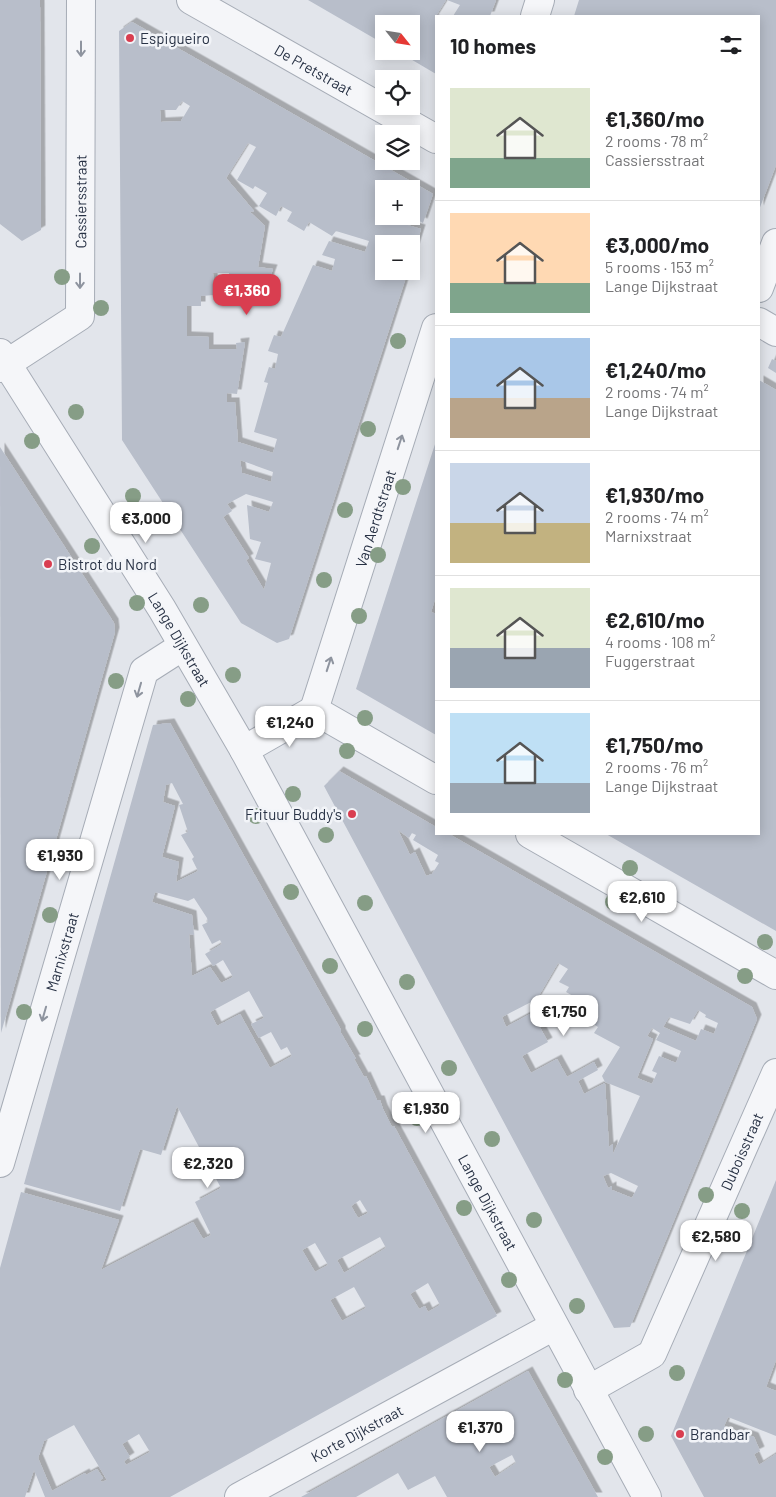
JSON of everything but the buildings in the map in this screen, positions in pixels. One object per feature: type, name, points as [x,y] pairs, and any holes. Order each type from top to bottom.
[{"type":"street","name":"Cassiersstraat","points":[[2,362],[80,316],[81,0]]},
{"type":"street","name":"De Pretstraat","points":[[190,0],[435,138]]},
{"type":"street","points":[[535,15],[540,0]]},
{"type":"street","points":[[760,285],[776,243]]},
{"type":"street","points":[[760,323],[776,332]]},
{"type":"street","name":"Van Aerdtstraat","points":[[314,710],[435,331]]},
{"type":"street","name":"Lange Dijkstraat","points":[[2,362],[162,609],[244,750],[647,1497]]},
{"type":"street","name":"Marnixstraat","points":[[0,1163],[144,671],[183,646]]},
{"type":"street","points":[[244,750],[314,710],[435,779]]},
{"type":"street","points":[[532,835],[776,975]]},
{"type":"street","name":"Duboisstraat","points":[[588,1390],[652,1354],[776,1072]]},
{"type":"street","name":"Korte Dijkstraat","points":[[239,1497],[554,1326]]},
{"type":"place","name":"Espigueiro","points":[[130,38]]},
{"type":"place","name":"Bistrot du Nord","points":[[48,564]]},
{"type":"place","name":"Frituur Buddy's","points":[[352,814]]},
{"type":"place","name":"Brandbar","points":[[680,1434]]}]
